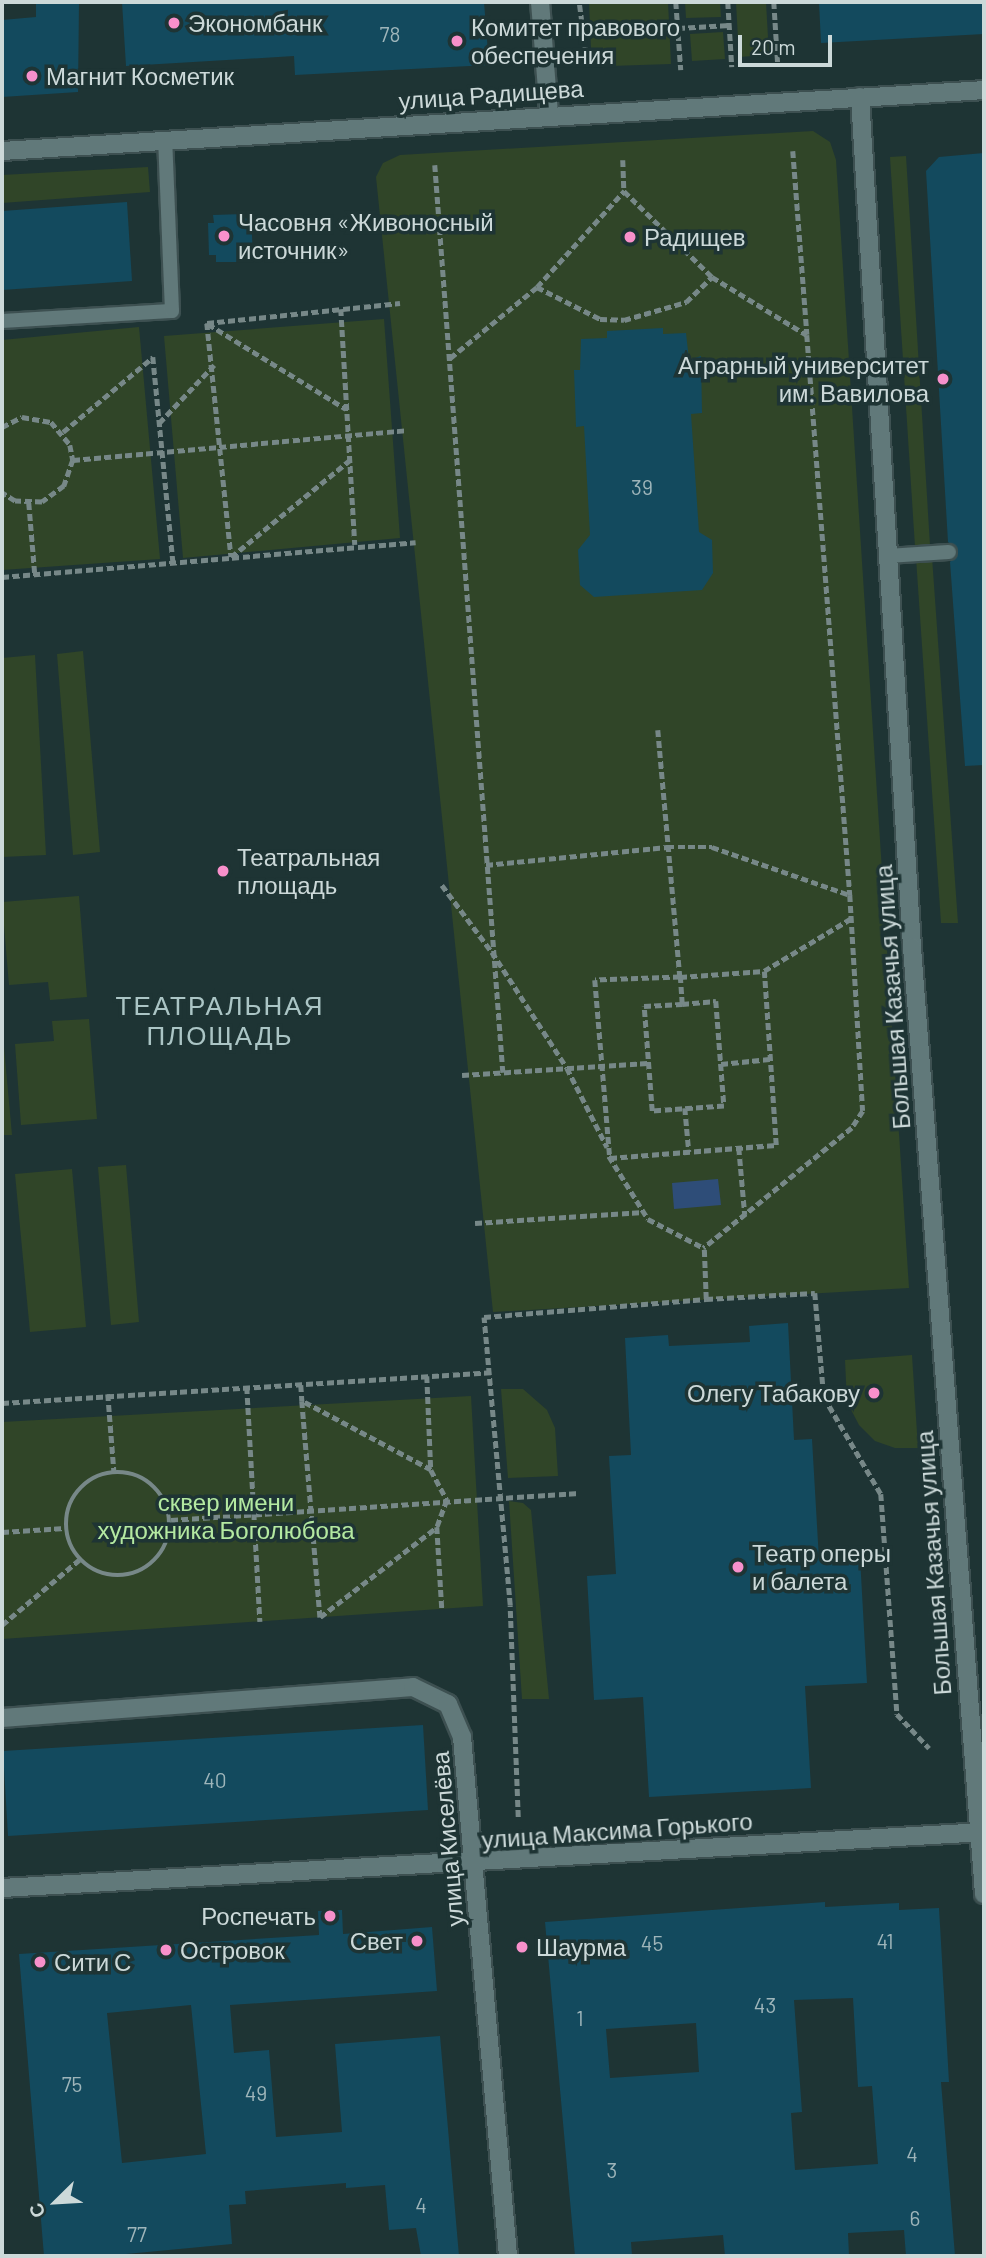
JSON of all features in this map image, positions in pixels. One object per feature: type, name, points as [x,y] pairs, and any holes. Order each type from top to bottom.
[{"type":"street","points":[[541,2],[549,114]]},
{"type":"street","name":"улица Радищева","points":[[2,151],[549,114],[984,90]]},
{"type":"street","name":"Большая Казачья улица","points":[[860,97],[887,556],[984,1894]]},
{"type":"street","name":"улица Киселёва","points":[[2,1718],[413,1687],[448,1704],[463,1737],[508,2256]]},
{"type":"street","name":"улица Максима Горького","points":[[2,1888],[981,1833]]},
{"type":"lane","points":[[2,321],[172,311],[166,139]]},
{"type":"lane","points":[[887,556],[949,552]]},
{"type":"path","points":[[578,64],[587,64],[579,2]]},
{"type":"path","points":[[676,2],[681,70]]},
{"type":"path","points":[[728,2],[732,67]]},
{"type":"path","points":[[774,2],[778,65]]},
{"type":"path","points":[[678,28],[730,25]]},
{"type":"path","points":[[704,1248],[852,1128],[863,1111],[852,918],[793,151]]},
{"type":"path","points":[[623,160],[624,191],[712,277],[807,335]]},
{"type":"path","points":[[435,164],[503,1072]]},
{"type":"path","points":[[450,358],[537,287],[624,191]]},
{"type":"path","points":[[537,287],[600,319],[624,320],[686,302],[712,277]]},
{"type":"path","points":[[207,323],[400,303]]},
{"type":"path","points":[[341,309],[355,545]]},
{"type":"path","points":[[207,323],[215,364],[231,557]]},
{"type":"path","points":[[207,323],[346,409]]},
{"type":"path","points":[[63,432],[153,356],[173,562]]},
{"type":"path","points":[[159,423],[215,364]]},
{"type":"path","points":[[2,427],[22,417],[37,417],[63,432],[73,460],[64,486],[54,496],[29,503],[2,493]]},
{"type":"path","points":[[73,460],[222,443],[408,430]]},
{"type":"path","points":[[231,557],[351,459]]},
{"type":"path","points":[[29,503],[35,574]]},
{"type":"path","points":[[2,577],[355,545],[416,542]]},
{"type":"path","points":[[658,730],[682,1004]]},
{"type":"path","points":[[486,865],[667,847],[712,847],[850,895]]},
{"type":"path","points":[[442,885],[492,952],[567,1068],[603,1134],[610,1158],[648,1219],[704,1248]]},
{"type":"path","points":[[610,1158],[595,980],[764,971],[852,918]]},
{"type":"path","points":[[610,1158],[776,1145],[764,971]]},
{"type":"path","points":[[716,1001],[724,1106],[652,1111],[644,1006],[682,1004],[716,1001]]},
{"type":"path","points":[[721,1064],[770,1059]]},
{"type":"path","points":[[462,1075],[648,1063]]},
{"type":"path","points":[[685,1108],[689,1152]]},
{"type":"path","points":[[739,1148],[745,1215]]},
{"type":"path","points":[[475,1223],[644,1212]]},
{"type":"path","points":[[704,1248],[706,1299]]},
{"type":"path","points":[[518,1817],[502,1496],[484,1317],[815,1293],[824,1397],[881,1494],[897,1714],[929,1748]]},
{"type":"path","points":[[2,1403],[108,1394],[491,1372]]},
{"type":"path","points":[[427,1376],[431,1470],[447,1500],[437,1527],[442,1609]]},
{"type":"path","points":[[301,1385],[309,1510],[320,1618],[437,1527]]},
{"type":"path","points":[[247,1387],[260,1622]]},
{"type":"path","points":[[108,1394],[114,1471]]},
{"type":"path","points":[[302,1401],[431,1470]]},
{"type":"path","points":[[114,1471],[131,1473],[152,1485],[171,1520],[163,1551],[139,1572],[107,1576],[79,1560],[65,1528],[66,1511],[84,1484],[114,1471]]},
{"type":"path","points":[[171,1520],[579,1493]]},
{"type":"path","points":[[2,1532],[65,1528]]},
{"type":"path","points":[[2,1625],[79,1560]]},
{"type":"green space","points":[[589,2],[668,2],[671,64],[610,66],[600,61],[591,49]]},
{"type":"green space","points":[[685,2],[720,2],[721,17],[686,18]]},
{"type":"green space","points":[[736,2],[766,2],[769,55],[739,57]]},
{"type":"green space","points":[[723,32],[725,59],[692,61],[690,34]]},
{"type":"green space","points":[[813,131],[830,142],[836,160],[909,1288],[493,1312],[376,177],[383,163],[400,155]]},
{"type":"green space","points":[[906,156],[930,545],[915,547],[890,157]]},
{"type":"green space","points":[[148,167],[150,192],[2,203],[2,175]]},
{"type":"green space","points":[[384,319],[400,538],[183,558],[164,336]]},
{"type":"green space","points":[[139,327],[160,559],[2,570],[2,340]]},
{"type":"green space","points":[[932,557],[958,923],[941,923],[916,558]]},
{"type":"green space","points":[[83,651],[100,852],[73,855],[57,654]]},
{"type":"green space","points":[[35,655],[46,855],[2,857],[2,658]]},
{"type":"green space","points":[[79,896],[87,997],[50,1000],[48,982],[9,985],[2,902]]},
{"type":"green space","points":[[89,1019],[97,1119],[21,1125],[15,1044],[54,1041],[52,1021]]},
{"type":"green space","points":[[2,1025],[12,1135],[2,1135]]},
{"type":"green space","points":[[126,1165],[139,1322],[111,1325],[98,1167]]},
{"type":"green space","points":[[72,1169],[86,1327],[30,1332],[15,1174]]},
{"type":"green space","points":[[912,1355],[918,1448],[895,1448],[875,1441],[859,1425],[847,1402],[845,1360]]},
{"type":"green space","points":[[501,1389],[523,1389],[547,1410],[555,1428],[558,1476],[508,1478]]},
{"type":"green space","name":"сквер имени художника Боголюбова","points":[[471,1396],[483,1606],[2,1639],[2,1422]]},
{"type":"green space","points":[[509,1501],[523,1503],[531,1510],[549,1699],[522,1699]]},
{"type":"water","points":[[718,1179],[721,1205],[674,1209],[672,1183]]},
{"type":"building","points":[[36,2],[79,2],[78,92],[2,97],[2,20],[36,17]]},
{"type":"building","points":[[122,2],[484,2],[489,65],[295,75],[294,56],[126,66]]},
{"type":"building","points":[[819,2],[984,2],[984,34],[821,43]]},
{"type":"building","points":[[984,153],[984,765],[965,766],[950,562],[958,551],[948,542],[926,171],[939,157]]},
{"type":"building","points":[[127,202],[132,281],[2,290],[2,211]]},
{"type":"building","points":[[244,214],[244,218],[251,219],[253,254],[246,254],[246,262],[216,262],[216,255],[209,255],[208,223],[214,223],[213,215]]},
{"type":"building","points":[[663,328],[663,334],[686,333],[689,360],[701,356],[702,413],[691,414],[699,532],[712,540],[713,573],[702,590],[594,597],[580,585],[578,550],[590,535],[584,426],[576,427],[574,370],[580,370],[581,339],[607,338],[607,331]]},
{"type":"building","name":"Театр оперы и балета","points":[[788,1323],[794,1440],[812,1439],[819,1560],[860,1557],[867,1683],[805,1686],[811,1788],[649,1797],[643,1697],[594,1700],[587,1576],[616,1574],[609,1456],[631,1455],[625,1338],[668,1335],[669,1346],[750,1342],[749,1326]]},
{"type":"building","points":[[423,1725],[428,1810],[8,1836],[3,1751]]},
{"type":"building","points":[[825,1902],[825,1907],[899,1903],[899,1910],[939,1908],[949,2082],[941,2082],[955,2256],[906,2256],[904,2230],[848,2233],[849,2256],[725,2256],[723,2235],[631,2242],[632,2256],[575,2256],[545,1922]],"holes":[[[853,1998],[858,2087],[872,2086],[878,2164],[795,2170],[791,2113],[802,2112],[794,2000]],[[696,2023],[699,2072],[610,2078],[606,2029]]]},
{"type":"building","points":[[342,1910],[343,1934],[432,1927],[437,1991],[230,2005],[234,2053],[269,2050],[276,2137],[342,2132],[335,2044],[440,2036],[459,2256],[421,2256],[416,2228],[389,2230],[385,2185],[346,2188],[346,2183],[245,2191],[246,2204],[229,2205],[232,2244],[105,2256],[44,2256],[19,1954],[319,1935],[318,1911]],"holes":[[[191,2005],[206,2154],[122,2163],[107,2013]]]},
{"type":"place","name":"Экономбанк","points":[[174,23]]},
{"type":"place","name":"Комитет правового обеспечения","points":[[457,41]]},
{"type":"place","name":"Магнит Косметик","points":[[32,76]]},
{"type":"place","name":"Часовня «Живоносный источник»","points":[[224,236]]},
{"type":"place","name":"Радищев","points":[[630,237]]},
{"type":"place","name":"Аграрный университет им. Вавилова","points":[[943,379]]},
{"type":"place","name":"Театральная площадь","points":[[223,871]]},
{"type":"place","name":"Олегу Табакову","points":[[874,1393]]},
{"type":"place","name":"Театр оперы и балета","points":[[738,1567]]},
{"type":"place","name":"Роспечать","points":[[330,1916]]},
{"type":"place","name":"Свет","points":[[417,1941]]},
{"type":"place","name":"Шаурма","points":[[522,1947]]},
{"type":"place","name":"Островок","points":[[166,1950]]},
{"type":"place","name":"Сити С","points":[[40,1962]]},
{"type":"district","name":"ТЕАТРАЛЬНАЯ ПЛОЩАДЬ","points":[[220,1020]]}]
